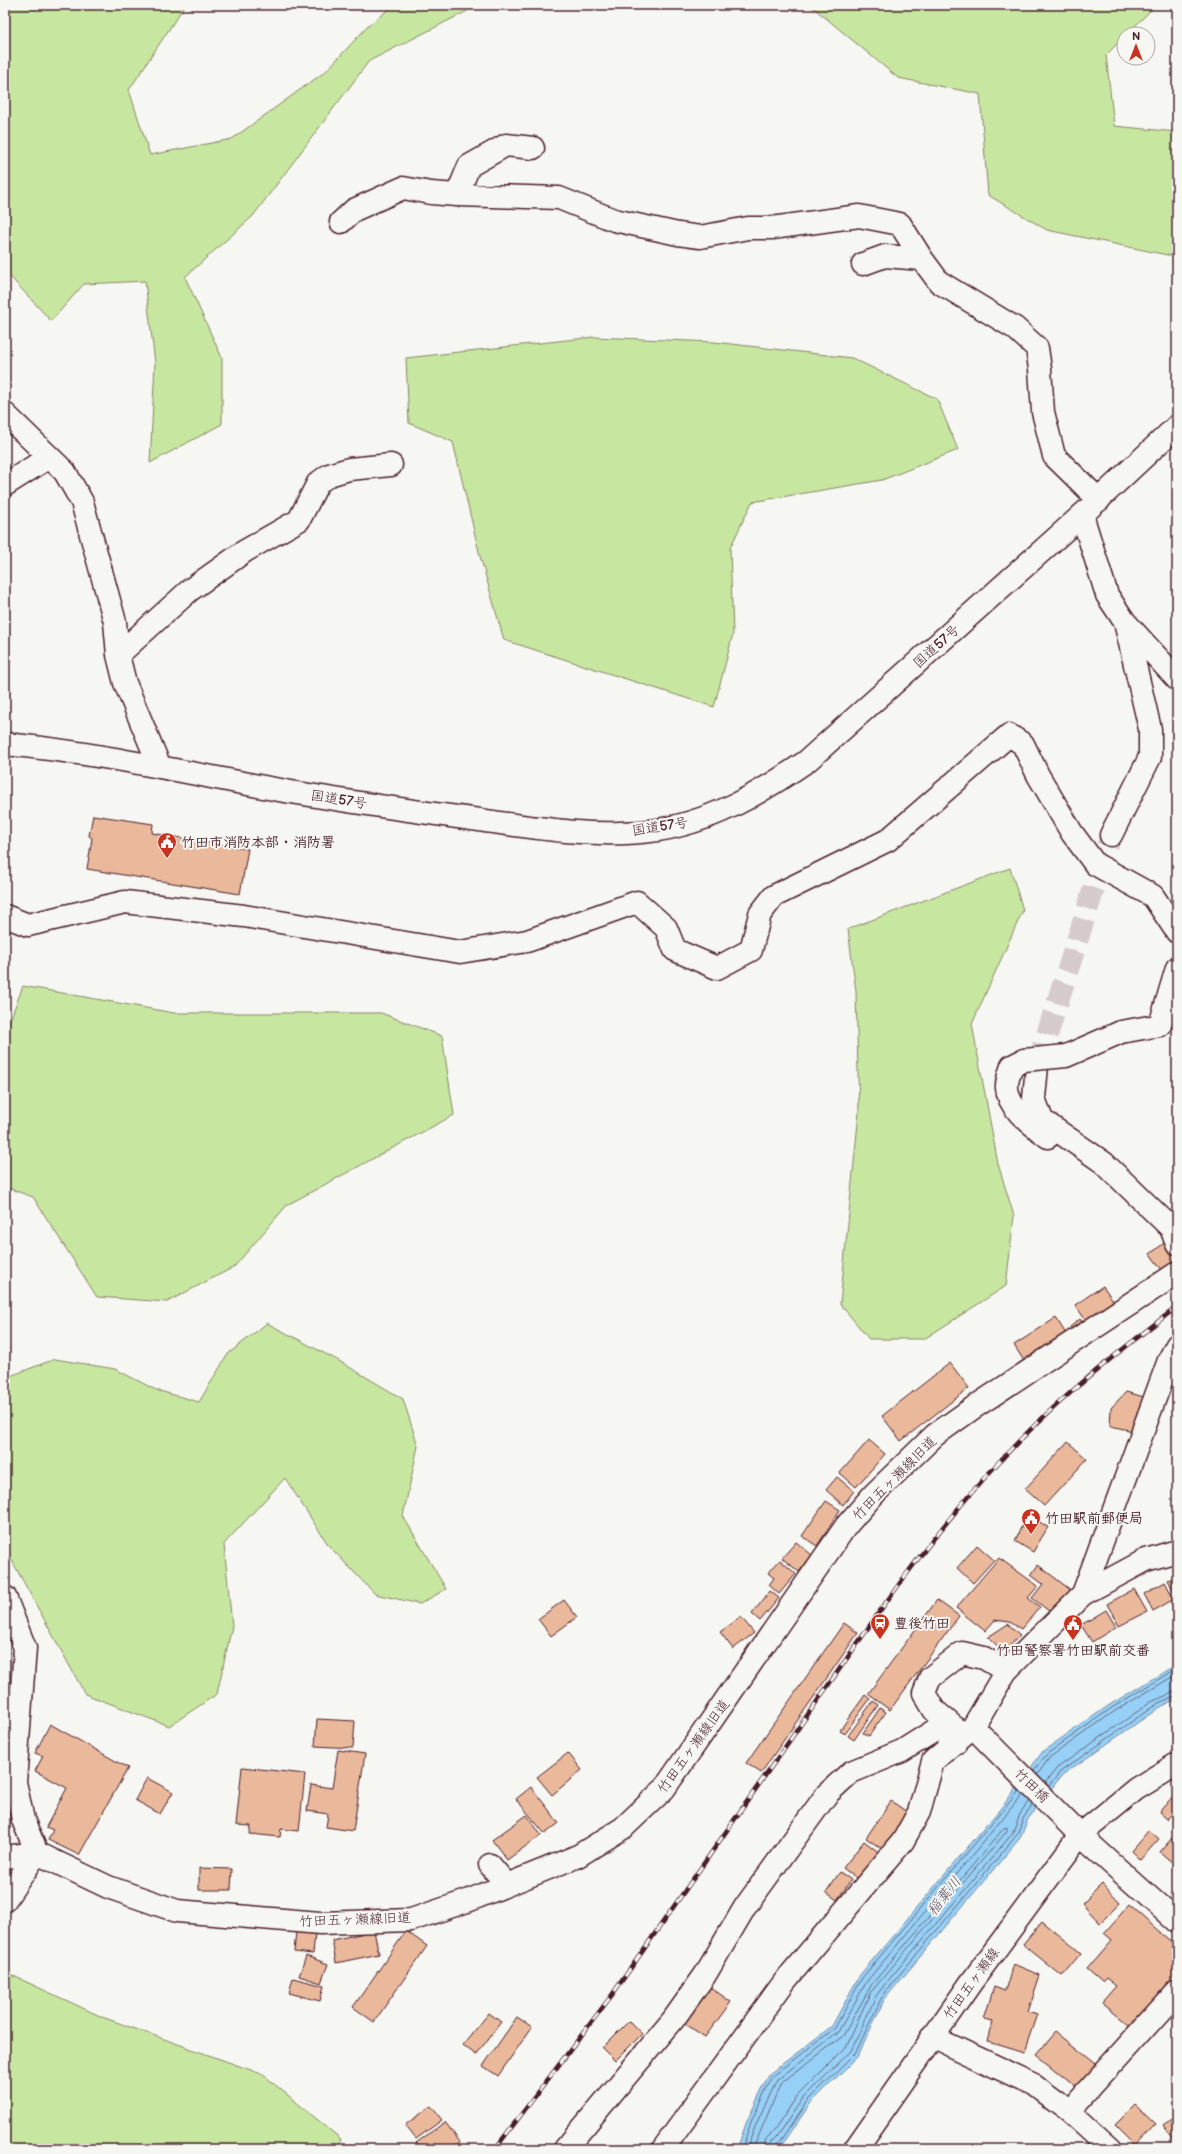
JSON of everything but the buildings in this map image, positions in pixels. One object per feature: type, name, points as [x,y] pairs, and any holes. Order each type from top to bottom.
[{"type":"main road","points":[[457,195],[469,166],[506,145],[533,148]]},
{"type":"main road","points":[[341,222],[354,210],[403,188],[430,194],[560,198],[614,220],[678,234],[700,237],[748,228],[772,228],[859,216],[900,224],[922,259],[939,282],[1015,328],[1037,348],[1043,412],[1054,456],[1099,500]]},
{"type":"main road","points":[[863,264],[885,256],[922,259]]},
{"type":"main road","points":[[5,414],[65,472],[82,502],[115,622],[118,655],[125,682],[160,767]]},
{"type":"main road","name":"国道57号","points":[[5,744],[58,749],[291,792],[419,812],[559,830],[598,833],[650,831],[708,817],[765,790],[807,761],[1099,500],[1177,426]]},
{"type":"main road","points":[[5,485],[49,457]]},
{"type":"main road","points":[[118,655],[190,590],[245,552],[299,520],[318,483],[329,474],[349,469],[391,465]]},
{"type":"main road","points":[[1082,515],[1107,595],[1125,622],[1177,679]]},
{"type":"main road","points":[[1111,835],[1150,757],[1150,729],[1125,622]]},
{"type":"main road","points":[[5,916],[28,925],[125,902],[244,916],[460,952],[526,941],[637,902],[666,928],[675,950],[717,968],[750,950],[760,914],[774,896],[888,840],[1009,735],[1023,744],[1038,775],[1072,833],[1095,864],[1153,896],[1177,932]]},
{"type":"main road","points":[[1177,968],[1160,1025],[1121,1032],[1066,1056],[1012,1066],[1006,1088],[1012,1102],[1025,1119],[1059,1146],[1068,1138],[1104,1163],[1171,1228],[1177,1244]]},
{"type":"main road","name":"竹田五ヶ瀬線旧道","points":[[37,1853],[108,1887],[177,1911],[320,1923],[411,1920],[470,1900],[578,1856],[623,1828],[664,1789],[846,1526],[874,1494],[936,1435],[973,1408],[1177,1273]]},
{"type":"main road","points":[[1084,1594],[1169,1360],[1177,1345]]},
{"type":"main road","points":[[663,2149],[785,1981],[903,1841],[919,1812],[933,1761],[965,1734],[1006,1671],[1084,1594],[1146,1560],[1177,1551]]},
{"type":"main road","points":[[5,1597],[25,1648],[15,1782],[23,1820],[37,1853]]},
{"type":"main road","points":[[965,1734],[934,1710],[924,1694],[930,1678],[962,1654],[984,1658],[1006,1671]]},
{"type":"main road","points":[[565,2149],[673,2020],[705,1975],[746,1907],[827,1794],[851,1772],[902,1751],[940,1727],[965,1734]]},
{"type":"main road","name":"竹田橋","points":[[965,1734],[996,1749],[1074,1828],[1177,1922]]},
{"type":"main road","name":"竹田五ヶ瀬線","points":[[855,2149],[1074,1828],[1177,1764]]},
{"type":"main road","points":[[5,1857],[37,1853]]},
{"type":"main road","points":[[5,1900],[37,1853]]},
{"type":"main road","points":[[490,1864],[506,1885]]},
{"type":"main road","points":[[1069,2111],[1177,1991]]},
{"type":"main road","points":[[932,2037],[1033,2084],[1069,2111],[1111,2149]]},
{"type":"green space","points":[[5,5],[185,5],[129,90],[150,155],[232,139],[326,71],[369,25],[394,5],[479,5],[369,61],[253,216],[185,277],[222,358],[222,424],[150,463],[155,363],[145,281],[84,284],[51,321],[5,271]]},
{"type":"green space","points":[[810,5],[1156,5],[1135,26],[1116,26],[1116,45],[1106,55],[1114,126],[1177,132],[1177,257],[1047,230],[988,195],[980,94],[898,78]]},
{"type":"green space","points":[[594,337],[714,342],[852,358],[937,399],[958,450],[882,480],[752,502],[730,548],[733,634],[714,707],[504,640],[480,556],[453,442],[409,423],[406,358]]},
{"type":"green space","points":[[1010,868],[1023,910],[972,1024],[998,1164],[1014,1216],[1006,1286],[924,1339],[869,1339],[840,1304],[859,1112],[856,991],[848,929]]},
{"type":"green space","points":[[23,986],[174,1013],[381,1013],[442,1036],[454,1115],[287,1205],[234,1267],[167,1302],[97,1297],[33,1197],[5,1187],[5,1033]]},
{"type":"green space","points":[[267,1323],[339,1361],[403,1399],[418,1446],[403,1516],[446,1589],[420,1604],[375,1594],[329,1546],[285,1478],[224,1544],[232,1626],[217,1694],[169,1726],[85,1694],[5,1548],[5,1378],[55,1359],[115,1369],[156,1390],[199,1402],[228,1354]]},
{"type":"green space","points":[[5,1972],[102,2017],[262,2074],[341,2139],[338,2149],[5,2149]]},
{"type":"water","name":"稲葉川","points":[[1177,1664],[1177,1699],[1156,1710],[1062,1775],[1028,1819],[1020,1838],[884,2000],[858,2056],[810,2104],[785,2141],[776,2149],[737,2149],[747,2121],[769,2074],[832,2026],[859,1976],[1005,1803],[1043,1751],[1111,1704]]},
{"type":"tunnel","points":[[1037,1066],[1111,835]]},
{"type":"railway","points":[[495,2149],[612,1995],[887,1601],[950,1519],[1018,1442],[1075,1388],[1177,1307]]},
{"type":"place","name":"竹田市消防本部・消防署","points":[[167,859]]},
{"type":"place","name":"竹田駅前郵便局","points":[[1031,1535]]},
{"type":"place","name":"豊後竹田","points":[[880,1640]]},
{"type":"place","name":"竹田警察署竹田駅前交番","points":[[1073,1641]]}]
